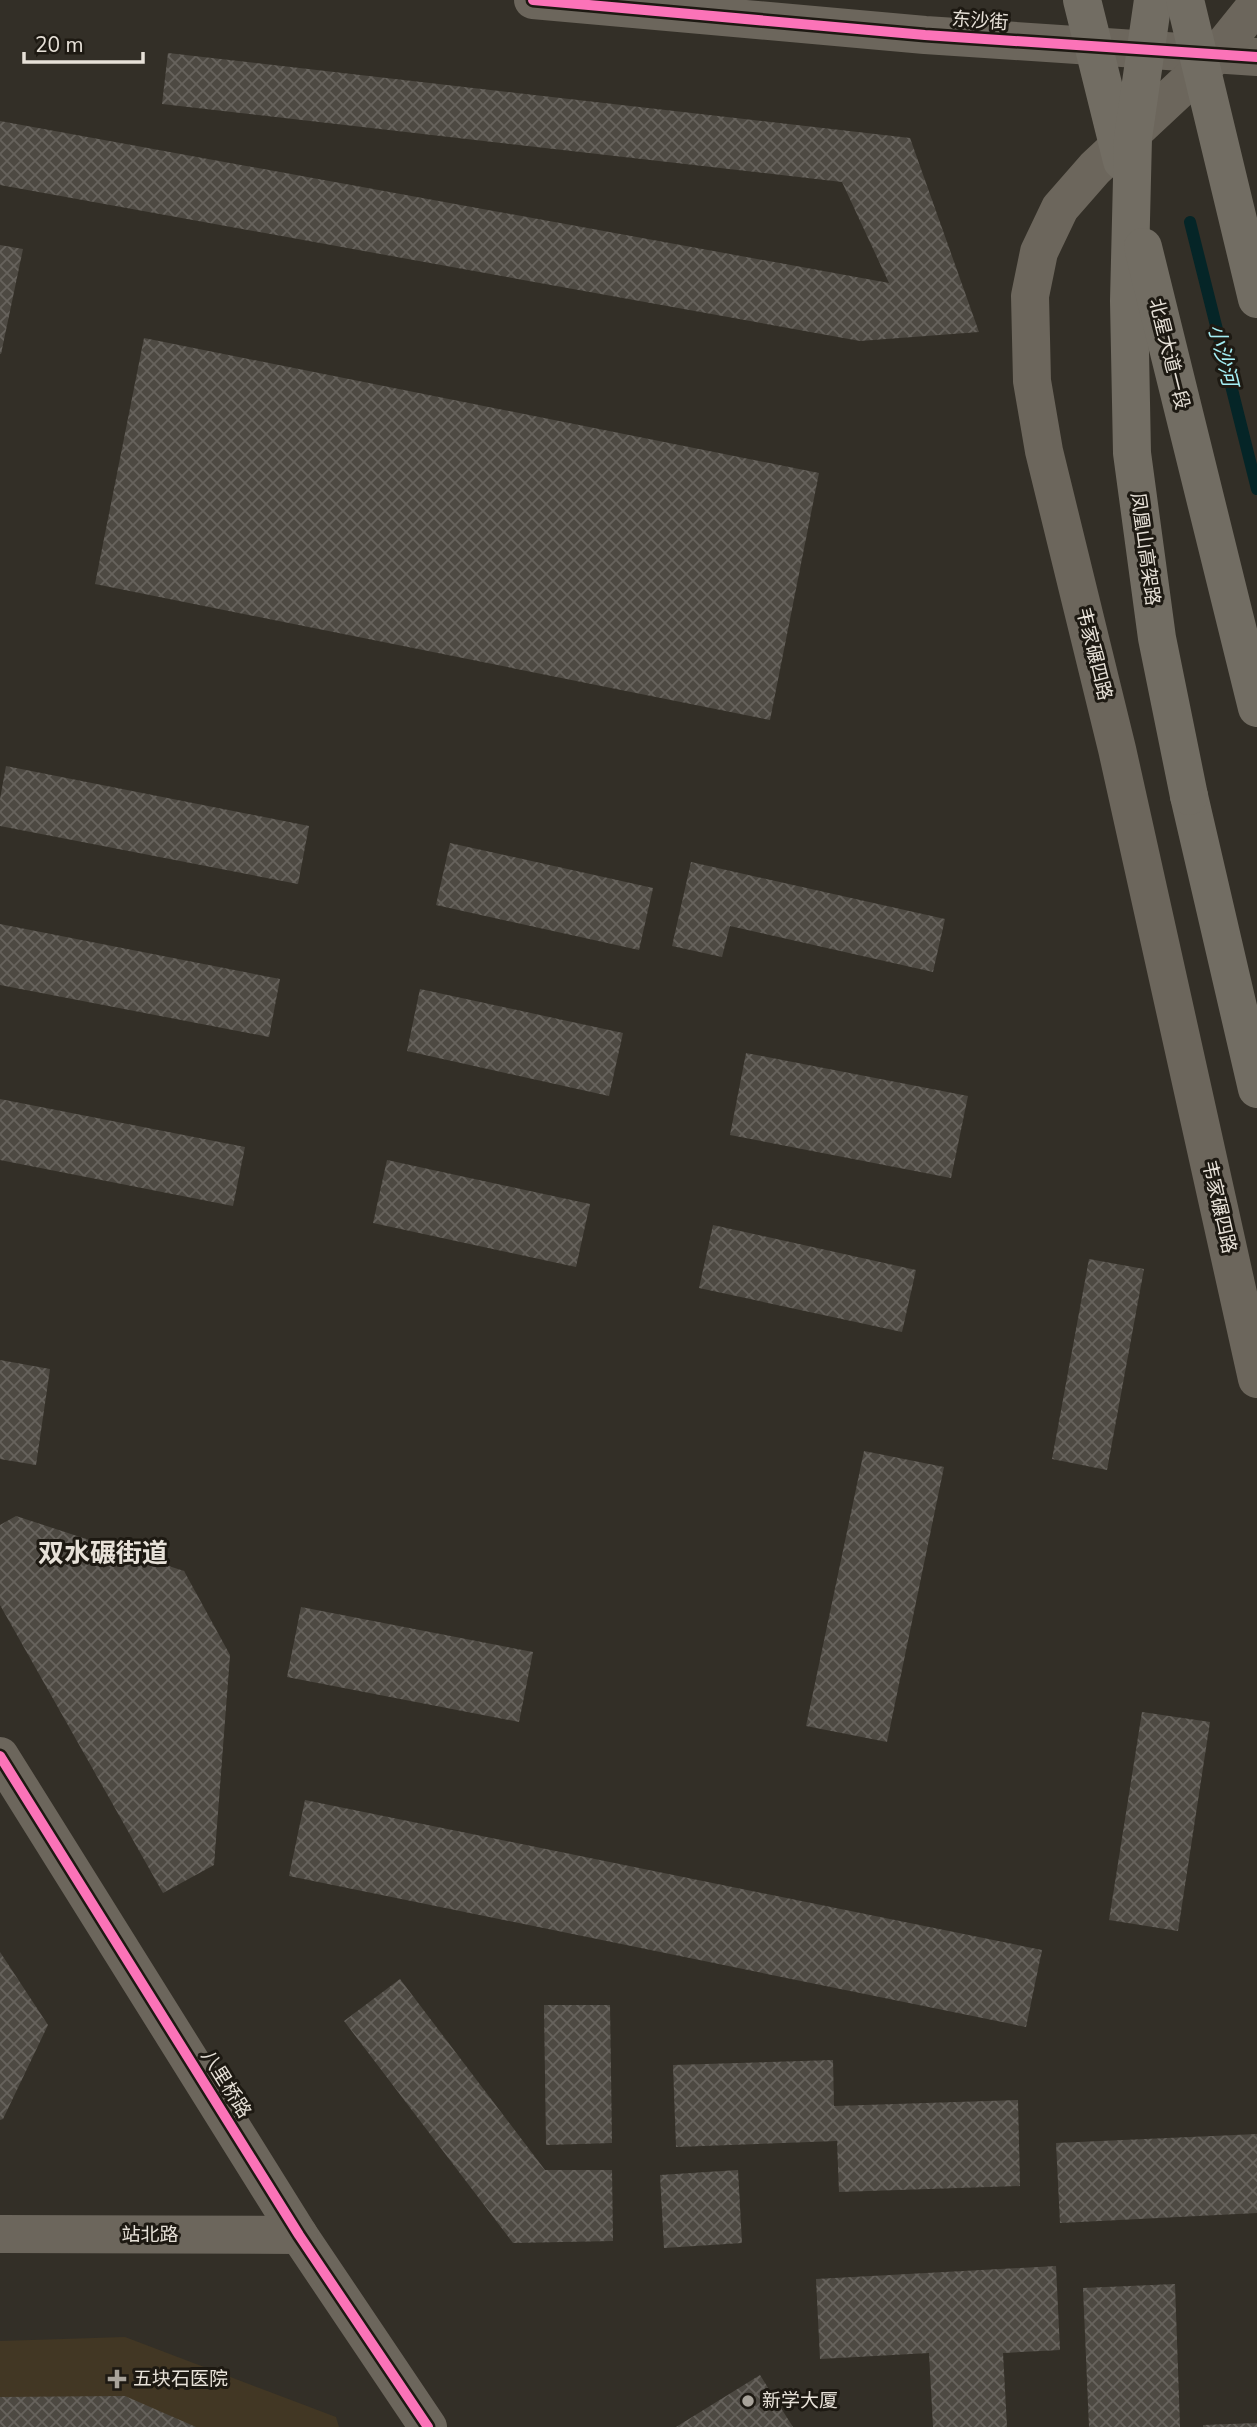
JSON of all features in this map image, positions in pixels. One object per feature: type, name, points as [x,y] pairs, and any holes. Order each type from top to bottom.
[{"type":"highway","name":"北星大道一段","points":[[1082,0],[1257,708]]},
{"type":"highway","name":"凤凰山高架路","points":[[1153,0],[1133,138],[1129,301],[1132,453],[1157,638],[1189,796],[1257,1089]]},
{"type":"highway","points":[[1185,0],[1257,299]]},
{"type":"street","name":"东沙街","points":[[533,0],[925,35],[1257,57]]},
{"type":"street","name":"韦家碾四路","points":[[1257,4],[1216,55],[1095,168],[1060,208],[1039,252],[1030,296],[1032,381],[1044,452],[1117,749],[1257,1379]]},
{"type":"street","name":"八里桥路","points":[[0,1756],[299,2235],[428,2427]]},
{"type":"street","name":"站北路","points":[[0,2234],[299,2235]]},
{"type":"shaded area","name":"五块石医院","points":[[125,2337],[336,2417],[339,2427],[0,2427],[0,2341]]},
{"type":"building","points":[[168,53],[910,138],[979,332],[860,341],[0,185],[0,121],[889,283],[842,182],[162,104]]},
{"type":"building","points":[[0,245],[23,249],[1,354],[0,354]]},
{"type":"building","points":[[144,338],[819,473],[770,720],[95,584]]},
{"type":"building","points":[[6,766],[309,826],[298,884],[0,826],[0,799]]},
{"type":"building","points":[[450,843],[653,888],[639,950],[436,905]]},
{"type":"building","points":[[691,862],[945,919],[933,972],[730,926],[722,957],[672,946]]},
{"type":"building","points":[[0,924],[280,979],[269,1037],[0,985]]},
{"type":"building","points":[[420,989],[623,1033],[609,1096],[407,1051]]},
{"type":"building","points":[[746,1053],[968,1096],[951,1178],[730,1135]]},
{"type":"building","points":[[0,1099],[245,1147],[233,1206],[0,1160]]},
{"type":"building","points":[[387,1160],[590,1204],[576,1267],[373,1223]]},
{"type":"building","points":[[713,1225],[916,1270],[902,1332],[699,1288]]},
{"type":"building","points":[[1089,1259],[1144,1269],[1107,1470],[1052,1459]]},
{"type":"building","points":[[0,1360],[50,1369],[36,1465],[0,1459]]},
{"type":"building","points":[[864,1451],[944,1467],[887,1742],[806,1726]]},
{"type":"building","points":[[16,1516],[184,1571],[230,1655],[214,1865],[163,1893],[0,1605],[0,1525]]},
{"type":"building","points":[[301,1607],[533,1652],[519,1722],[287,1677]]},
{"type":"building","points":[[1142,1712],[1210,1722],[1178,1931],[1109,1920]]},
{"type":"building","points":[[305,1800],[1042,1950],[1026,2027],[289,1876]]},
{"type":"building","points":[[0,1952],[48,2025],[3,2119],[0,2120]]},
{"type":"building","points":[[400,1979],[545,2170],[612,2170],[613,2241],[513,2243],[344,2021]]},
{"type":"building","points":[[544,2005],[610,2005],[612,2143],[546,2145]]},
{"type":"building","points":[[833,2060],[834,2106],[1018,2100],[1020,2186],[839,2192],[837,2141],[676,2147],[673,2065]]},
{"type":"building","points":[[1257,2134],[1257,2213],[1060,2223],[1056,2143]]},
{"type":"building","points":[[738,2170],[742,2243],[664,2248],[660,2175]]},
{"type":"building","points":[[1056,2266],[1060,2350],[1003,2353],[1007,2427],[933,2427],[929,2353],[820,2359],[816,2279]]},
{"type":"building","points":[[1175,2284],[1180,2427],[1089,2427],[1083,2288]]},
{"type":"building","name":"新学大厦","points":[[760,2375],[793,2427],[676,2427]]},
{"type":"building","points":[[125,2396],[196,2427],[0,2427],[0,2397]]},
{"type":"building","points":[[1257,2423],[1257,2427],[1203,2427],[1203,2425]]},
{"type":"waterway","name":"小沙河","points":[[1190,222],[1257,489]]},
{"type":"cycle path","points":[[533,0],[925,35],[1257,57]]},
{"type":"cycle path","points":[[0,1756],[299,2235],[428,2427]]},
{"type":"place","name":"五块石医院","points":[[117,2379]]},
{"type":"place","name":"新学大厦","points":[[748,2401]]},
{"type":"district","name":"双水碾街道","points":[[103,1553]]}]
